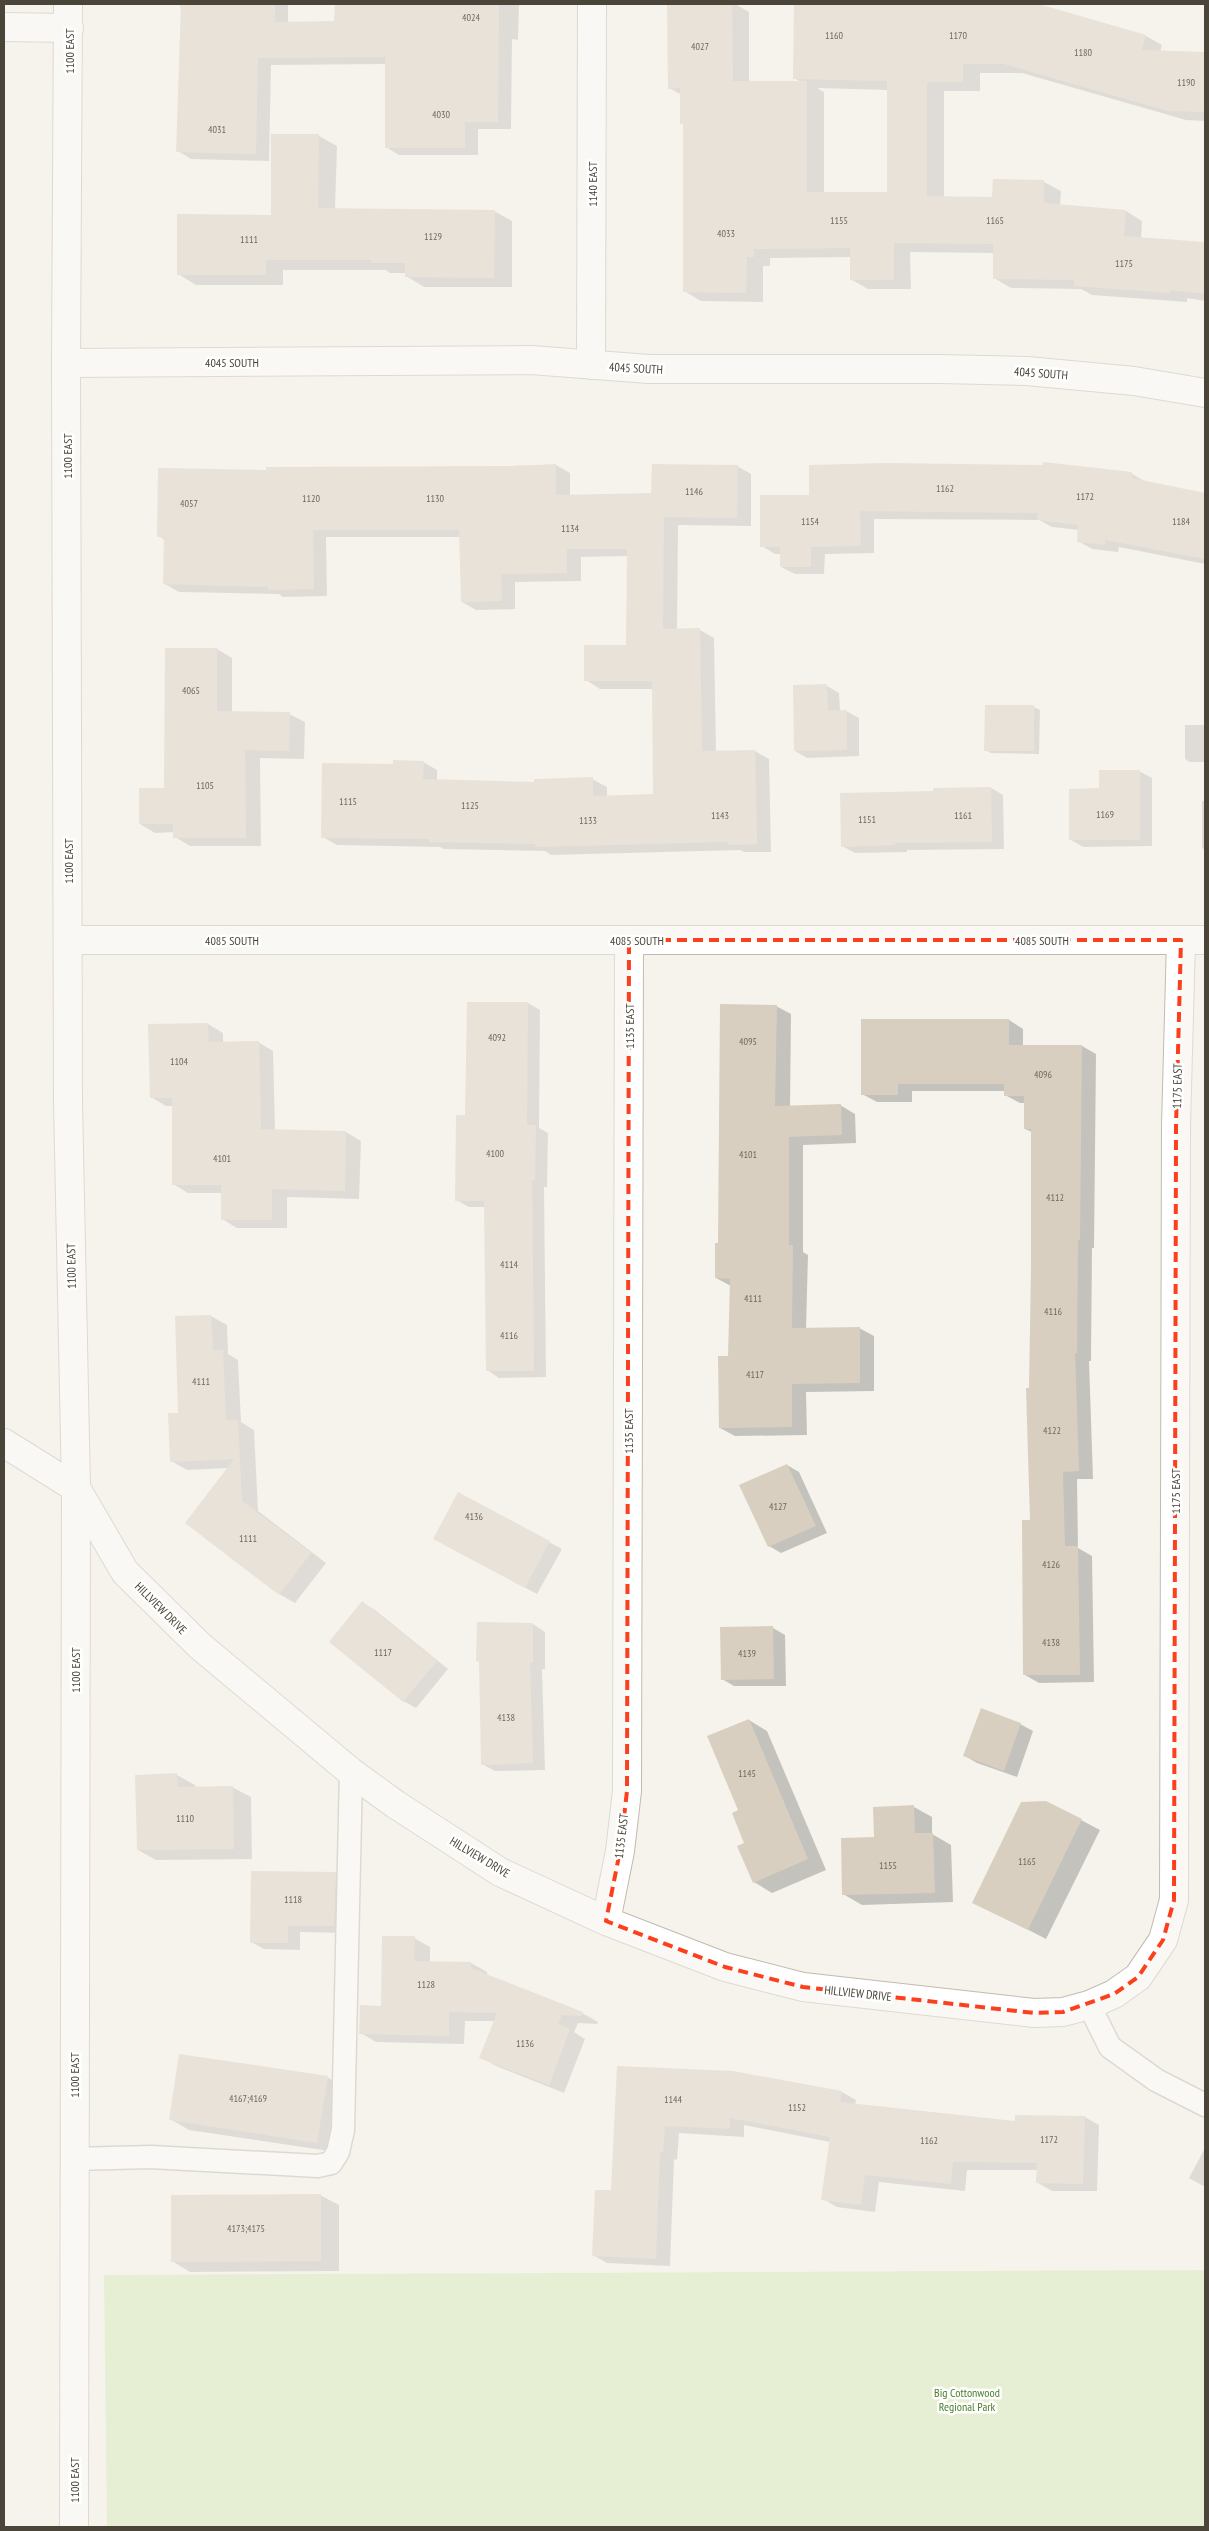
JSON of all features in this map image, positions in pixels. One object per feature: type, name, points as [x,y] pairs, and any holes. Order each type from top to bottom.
[{"type":"street","name":"1140 EAST","points":[[591,365],[592,4]]},
{"type":"street","points":[[4,27],[69,16]]},
{"type":"street","name":"1100 EAST","points":[[69,16],[66,363],[68,1111],[76,1488],[73,2159],[74,2527]]},
{"type":"street","name":"4045 SOUTH","points":[[66,363],[531,360],[649,369],[939,369],[1027,371],[1134,381],[1205,393]]},
{"type":"street","name":"4085 SOUTH","points":[[68,940],[1193,940]]},
{"type":"street","name":"1135 EAST","points":[[606,1920],[620,1851],[626,1791],[630,940]]},
{"type":"street","name":"1175 EAST","points":[[1089,2004],[1114,1994],[1138,1977],[1163,1940],[1174,1900],[1176,1126],[1193,940]]},
{"type":"street","name":"HILLVIEW DRIVE","points":[[4,1443],[76,1488],[125,1572],[200,1646],[351,1772],[395,1804],[500,1872],[606,1920],[725,1967],[803,1987],[1034,2013],[1063,2012],[1089,2004]]},
{"type":"lane","points":[[73,2159],[151,2157],[318,2166],[331,2163],[338,2152],[343,2130],[351,1772]]},
{"type":"lane","points":[[1089,2004],[1110,2046],[1156,2080],[1205,2105]]},
{"type":"highlighted area","points":[[629,940],[1181,940],[1176,1126],[1174,1900],[1163,1940],[1138,1977],[1114,1994],[1063,2012],[1034,2013],[803,1987],[725,1967],[606,1921],[620,1851],[627,1791]]},
{"type":"green space","name":"Big Cottonwood Regional Park","points":[[1205,2270],[1205,2527],[107,2527],[104,2275]]},
{"type":"building","points":[[181,4],[275,4],[275,22],[334,21],[335,4],[499,4],[498,122],[465,122],[465,148],[385,148],[385,57],[258,58],[256,154],[176,152]]},
{"type":"building","points":[[667,4],[732,4],[733,81],[807,81],[807,192],[887,192],[887,81],[793,79],[794,4],[1039,4],[1146,35],[1142,50],[1205,52],[1205,112],[1168,111],[1004,64],[963,64],[963,82],[927,82],[927,196],[992,197],[993,179],[1044,180],[1044,203],[1126,210],[1124,236],[1205,242],[1205,294],[1171,290],[1171,293],[1074,286],[1074,280],[993,279],[993,244],[894,243],[894,280],[850,280],[850,248],[754,249],[754,257],[747,257],[746,293],[683,292],[683,124],[680,124],[680,88],[668,89]]},
{"type":"building","points":[[271,134],[319,134],[318,208],[495,210],[494,278],[405,277],[405,263],[371,263],[371,260],[266,260],[266,275],[177,275],[177,214],[271,215]]},
{"type":"building","points":[[1043,462],[1132,472],[1132,478],[1205,493],[1205,559],[1105,540],[1105,545],[1077,542],[1078,525],[1037,520],[1038,513],[860,511],[861,546],[811,547],[811,567],[780,567],[780,547],[760,547],[760,495],[809,495],[809,465],[886,463],[1043,465]]},
{"type":"building","points":[[556,464],[556,495],[651,493],[652,464],[738,465],[737,518],[664,517],[663,629],[700,628],[702,751],[755,750],[757,844],[728,845],[728,842],[535,847],[535,844],[429,842],[429,839],[321,838],[322,763],[393,764],[393,760],[424,761],[423,779],[534,782],[534,779],[593,777],[593,796],[653,794],[652,681],[584,681],[584,645],[626,645],[627,549],[567,549],[567,573],[501,574],[502,601],[461,602],[459,530],[313,530],[314,589],[268,590],[268,587],[163,584],[164,537],[157,537],[158,468],[266,470],[266,467],[514,466]]},
{"type":"building","points":[[165,648],[217,648],[217,711],[290,712],[289,751],[245,750],[246,838],[173,838],[173,824],[139,824],[139,788],[164,788]]},
{"type":"building","points":[[827,684],[828,711],[847,710],[847,750],[794,751],[793,685]]},
{"type":"building","points":[[985,705],[1034,705],[1034,751],[984,751]]},
{"type":"building","points":[[1099,770],[1140,770],[1140,840],[1069,840],[1069,789],[1099,788]]},
{"type":"building","points":[[991,787],[992,842],[895,843],[895,845],[841,847],[840,793],[933,791],[933,788]]},
{"type":"building","points":[[467,1002],[528,1002],[527,1125],[536,1125],[535,1180],[532,1180],[534,1371],[486,1371],[484,1201],[455,1201],[456,1115],[465,1115]]},
{"type":"building","points":[[720,1004],[777,1005],[775,1106],[841,1104],[842,1135],[789,1137],[789,1245],[793,1245],[792,1328],[860,1327],[860,1383],[792,1384],[792,1427],[719,1428],[718,1356],[728,1356],[730,1279],[715,1278],[715,1243],[718,1243]]},
{"type":"building","points":[[861,1019],[1009,1019],[1009,1045],[1082,1045],[1080,1240],[1078,1240],[1077,1353],[1075,1353],[1079,1471],[1063,1472],[1065,1546],[1078,1546],[1080,1675],[1023,1675],[1022,1520],[1030,1520],[1026,1388],[1029,1388],[1031,1268],[1031,1129],[1024,1129],[1024,1096],[1004,1096],[1004,1084],[898,1084],[898,1095],[861,1095]]},
{"type":"building","points":[[208,1023],[209,1042],[259,1041],[261,1129],[346,1131],[345,1191],[272,1189],[272,1220],[221,1220],[221,1185],[172,1185],[172,1098],[150,1098],[148,1024]]},
{"type":"building","points":[[211,1315],[213,1350],[223,1350],[226,1420],[238,1420],[242,1501],[311,1553],[279,1595],[185,1523],[234,1459],[170,1462],[168,1413],[178,1413],[175,1316]]},
{"type":"building","points":[[787,1464],[816,1526],[768,1547],[739,1485]]},
{"type":"building","points":[[458,1492],[550,1541],[525,1588],[433,1539]]},
{"type":"building","points":[[362,1601],[437,1661],[403,1702],[329,1642]]},
{"type":"building","points":[[477,1622],[533,1623],[533,1663],[530,1663],[533,1763],[481,1765],[479,1662],[476,1661]]},
{"type":"building","points":[[773,1626],[774,1679],[721,1680],[720,1627]]},
{"type":"building","points":[[981,1708],[1021,1723],[1004,1771],[963,1756]]},
{"type":"building","points":[[749,1719],[808,1859],[753,1883],[737,1846],[744,1843],[732,1813],[738,1810],[707,1736]]},
{"type":"building","points":[[177,1773],[178,1787],[233,1786],[234,1849],[137,1850],[135,1775]]},
{"type":"building","points":[[1046,1801],[1082,1819],[1028,1930],[972,1903],[1021,1802]]},
{"type":"building","points":[[914,1805],[915,1833],[933,1833],[935,1893],[842,1895],[841,1838],[874,1837],[873,1807]]},
{"type":"building","points":[[251,1871],[336,1872],[334,1926],[288,1926],[288,1943],[250,1943]]},
{"type":"building","points":[[382,1936],[415,1936],[414,1961],[471,1962],[471,1968],[583,2012],[582,2016],[562,2015],[558,2024],[570,2029],[549,2085],[479,2058],[497,2013],[449,2012],[449,2036],[359,2034],[360,2005],[381,2006]]},
{"type":"building","points":[[179,2054],[328,2076],[317,2143],[169,2120]]},
{"type":"building","points":[[617,2066],[733,2071],[842,2091],[840,2102],[1015,2121],[1015,2115],[1085,2116],[1083,2184],[1036,2183],[1037,2163],[953,2162],[951,2184],[865,2175],[861,2205],[821,2200],[830,2137],[730,2118],[730,2129],[665,2126],[663,2152],[660,2152],[656,2259],[592,2256],[595,2190],[611,2190]]},
{"type":"building","points":[[321,2194],[321,2261],[171,2262],[171,2195]]}]
